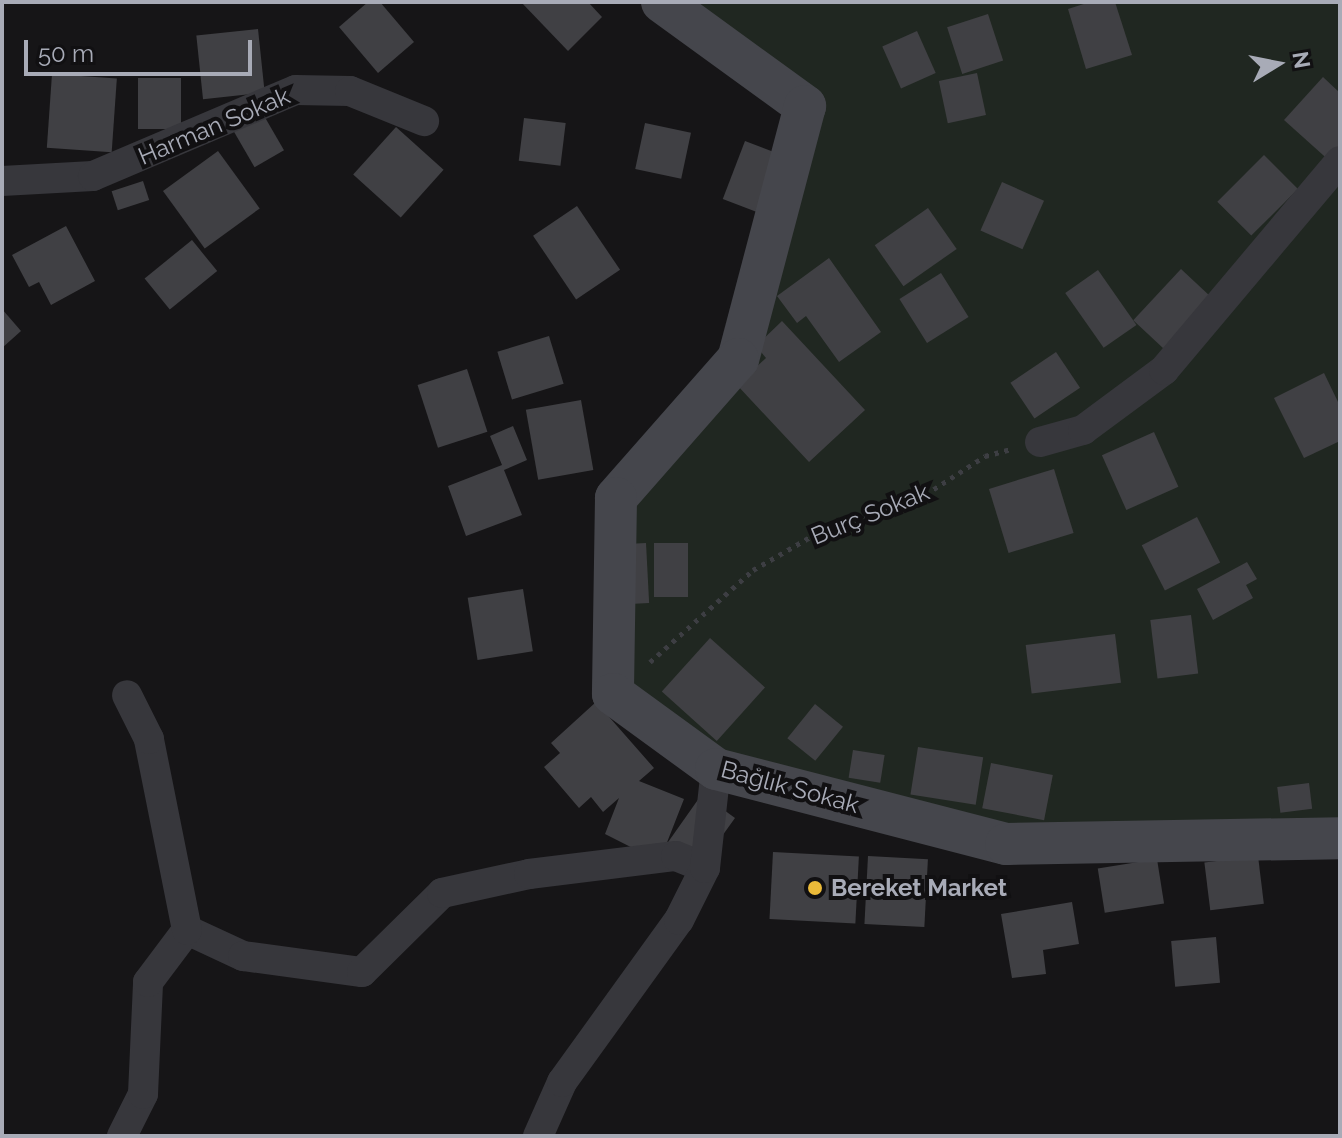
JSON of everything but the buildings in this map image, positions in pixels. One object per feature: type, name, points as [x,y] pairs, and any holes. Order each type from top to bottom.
[{"type":"street","points":[[613,694],[616,498],[738,359],[805,106],[662,2]]},
{"type":"street","name":"Harman Sokak","points":[[2,181],[93,176],[296,90],[350,91],[424,121]]},
{"type":"street","points":[[1040,442],[1083,430],[1164,370],[1340,161]]},
{"type":"street","name":"Bağlık Sokak","points":[[613,694],[716,769],[1006,844],[1340,838]]},
{"type":"street","points":[[122,1136],[143,1094],[148,982],[187,930],[149,739],[127,695]]},
{"type":"street","points":[[538,1136],[562,1082],[679,920],[705,868],[716,769]]},
{"type":"street","points":[[187,930],[243,956],[362,972],[442,893],[529,874],[676,856],[705,868]]},
{"type":"path","name":"Burç Sokak","points":[[613,694],[753,570],[817,533],[917,500],[985,456],[1040,442]]},
{"type":"shaded area","points":[[662,2],[1340,2],[1340,838],[1006,844],[716,769],[613,694],[616,498],[738,359],[805,107]]},
{"type":"place","name":"Bereket Market","points":[[815,888]]}]
